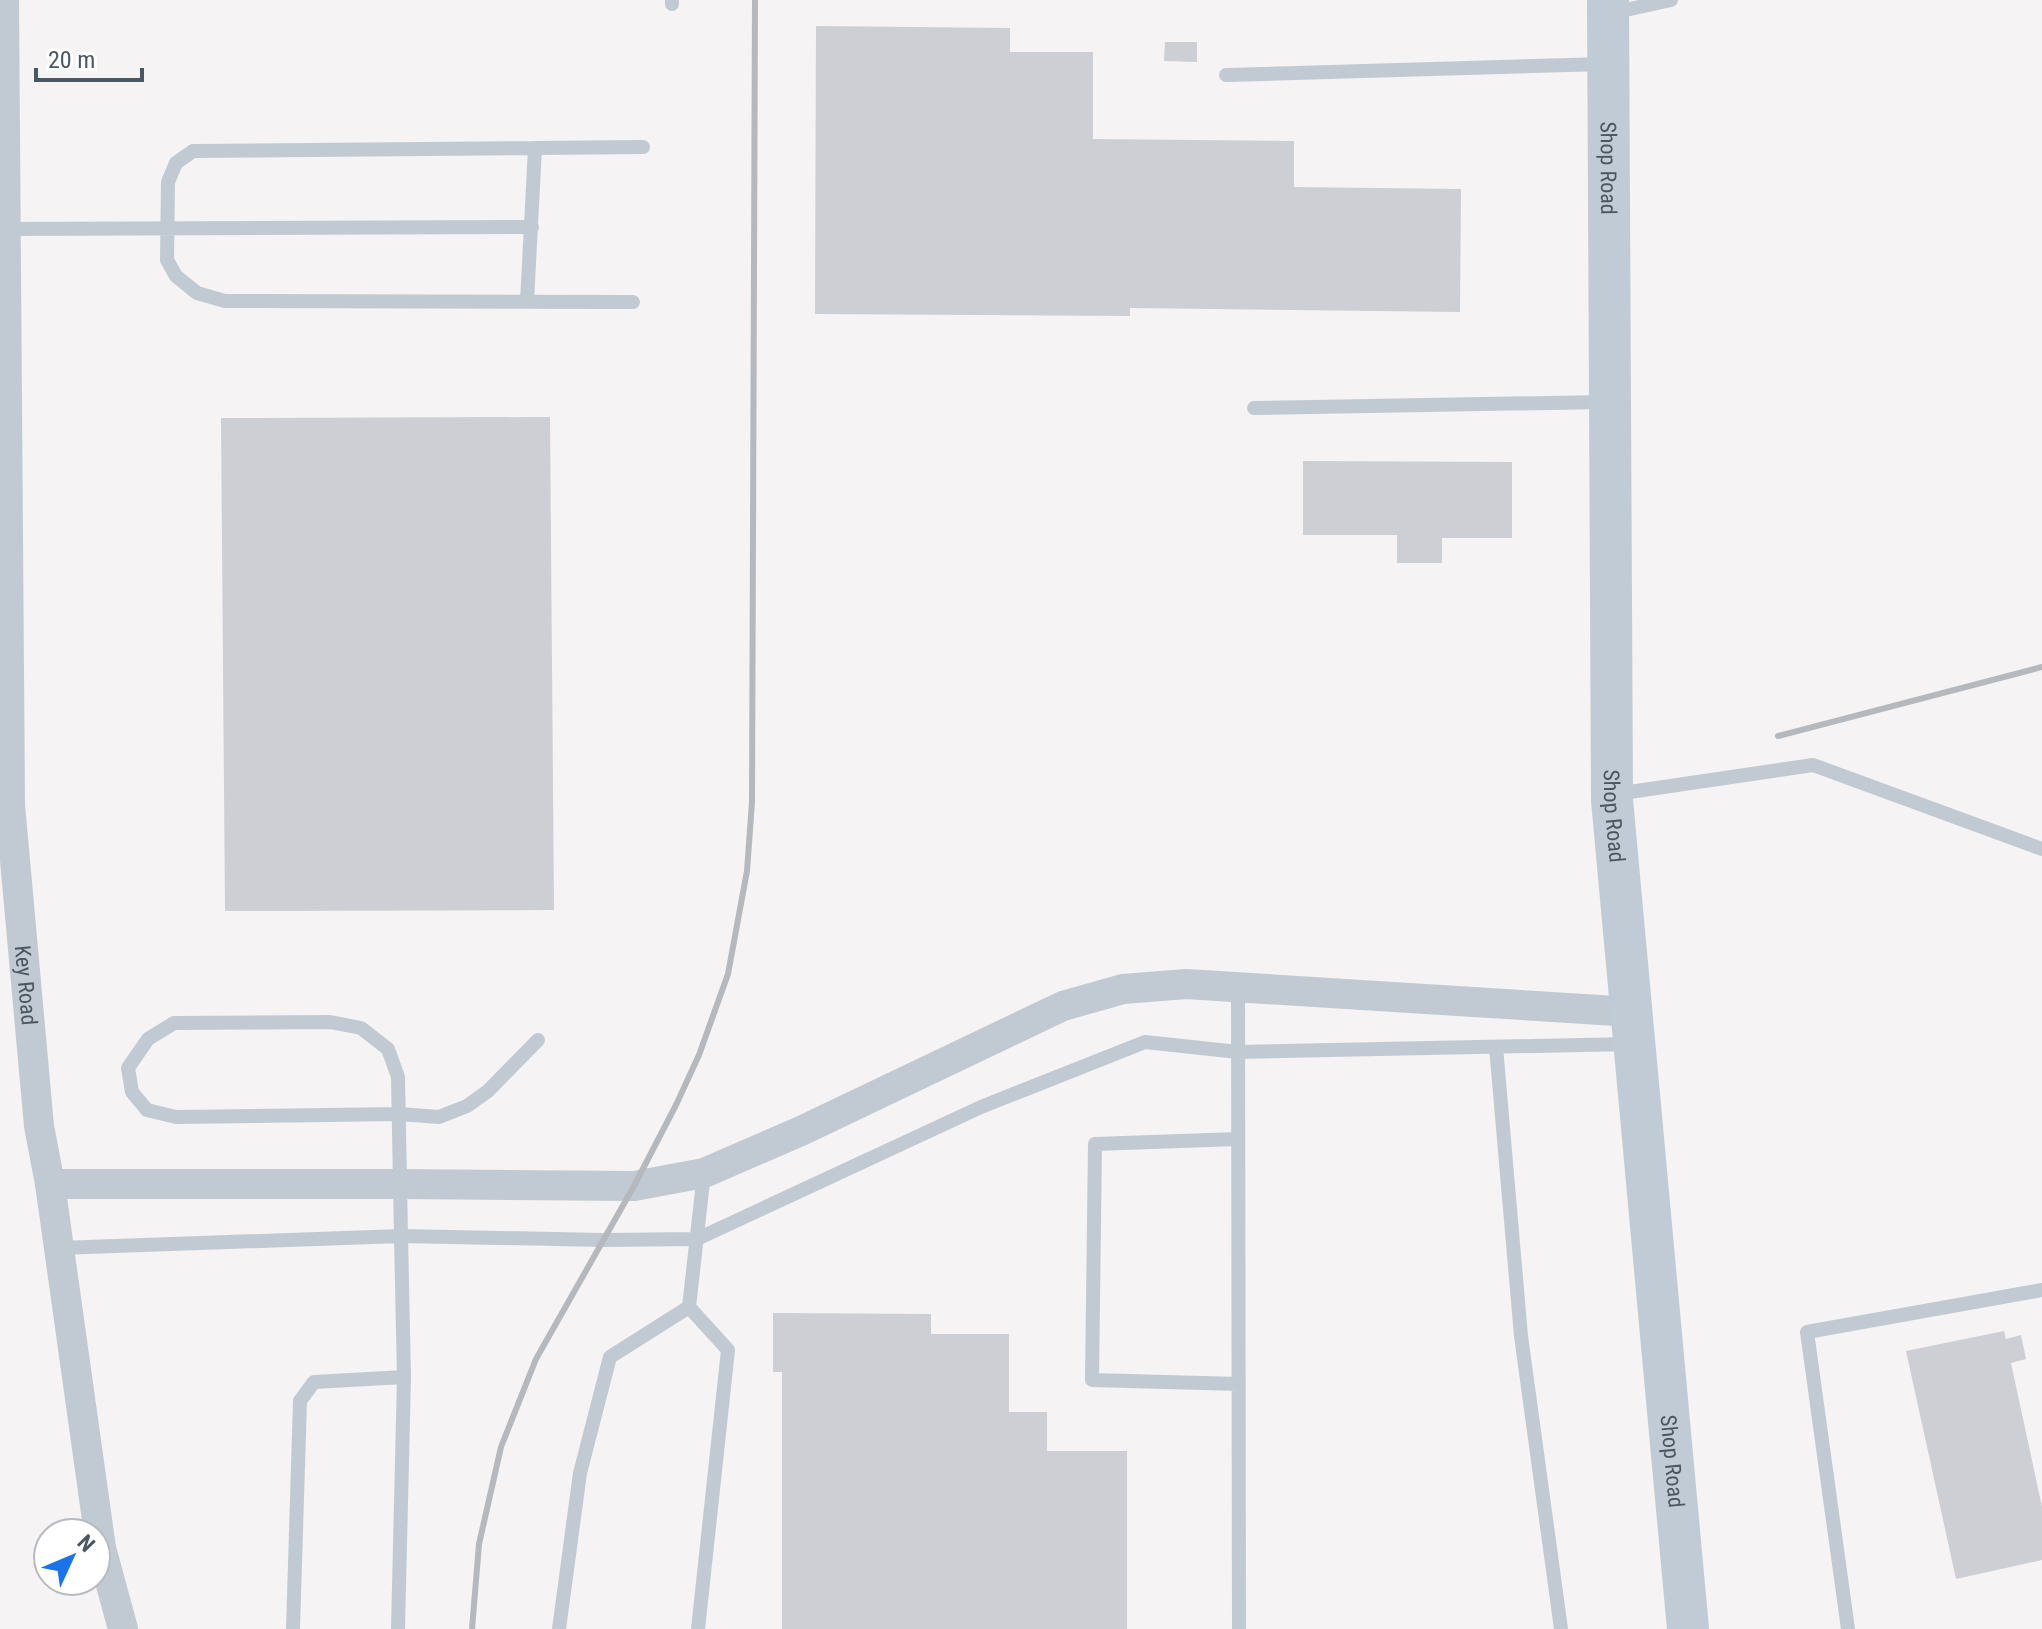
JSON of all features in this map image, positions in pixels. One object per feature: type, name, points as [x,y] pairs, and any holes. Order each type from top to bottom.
[{"type":"street","name":"Key Road","points":[[4,0],[10,805],[39,1126],[50,1184],[101,1548],[123,1629]]},
{"type":"street","name":"Shop Road","points":[[1608,7],[1612,795],[1688,1629]]},
{"type":"street","points":[[50,1184],[634,1186],[704,1173],[801,1131],[1063,1006],[1123,989],[1186,984],[1238,987],[1633,1028]]},
{"type":"lane","points":[[1608,7],[1671,0]]},
{"type":"lane","points":[[1226,75],[1608,64]]},
{"type":"lane","points":[[633,302],[225,301],[197,293],[176,276],[167,260],[168,182],[176,163],[193,151],[643,147]]},
{"type":"lane","points":[[527,302],[535,148]]},
{"type":"lane","points":[[6,229],[532,227]]},
{"type":"lane","points":[[1254,408],[1610,402]]},
{"type":"lane","points":[[1612,795],[1813,765],[2042,849]]},
{"type":"lane","points":[[1238,987],[1239,1629]]},
{"type":"lane","points":[[398,1629],[404,1377],[399,1114],[398,1077],[388,1049],[361,1028],[330,1022],[174,1023],[148,1039],[128,1068],[132,1092],[147,1110],[176,1117],[399,1114],[439,1117],[467,1106],[488,1091],[538,1040]]},
{"type":"lane","points":[[59,1248],[401,1236],[697,1239],[981,1107],[1145,1042],[1238,1052],[1496,1047],[1633,1028]]},
{"type":"lane","points":[[1496,1047],[1521,1336],[1561,1629]]},
{"type":"lane","points":[[1238,1139],[1095,1144],[1092,1380],[1239,1384]]},
{"type":"lane","points":[[698,1629],[728,1350],[689,1307],[704,1173]]},
{"type":"lane","points":[[1848,1629],[1807,1332],[2042,1290]]},
{"type":"lane","points":[[559,1629],[580,1473],[610,1357],[689,1307]]},
{"type":"lane","points":[[293,1629],[300,1401],[314,1382],[404,1377]]},
{"type":"building","points":[[816,26],[1010,28],[1010,52],[1093,52],[1093,139],[1294,141],[1294,187],[1461,189],[1460,312],[1130,308],[1130,316],[815,314]]},
{"type":"building","points":[[1165,42],[1197,42],[1197,62],[1164,61]]},
{"type":"building","points":[[550,417],[554,910],[225,911],[221,418]]},
{"type":"building","points":[[1303,461],[1512,462],[1512,538],[1442,538],[1442,563],[1397,563],[1397,535],[1303,535]]},
{"type":"building","points":[[773,1313],[931,1314],[931,1334],[1009,1334],[1009,1412],[1047,1412],[1047,1451],[1127,1451],[1127,1629],[782,1629],[782,1372],[773,1372]]},
{"type":"building","points":[[2004,1331],[2006,1339],[2021,1335],[2026,1359],[2011,1363],[2042,1507],[2042,1560],[1956,1579],[1906,1351]]},
{"type":"railway","points":[[472,1629],[479,1544],[501,1447],[536,1359],[634,1186],[699,1055],[728,974],[747,871],[752,802],[755,0]]},
{"type":"railway","points":[[1778,736],[2042,667]]}]
